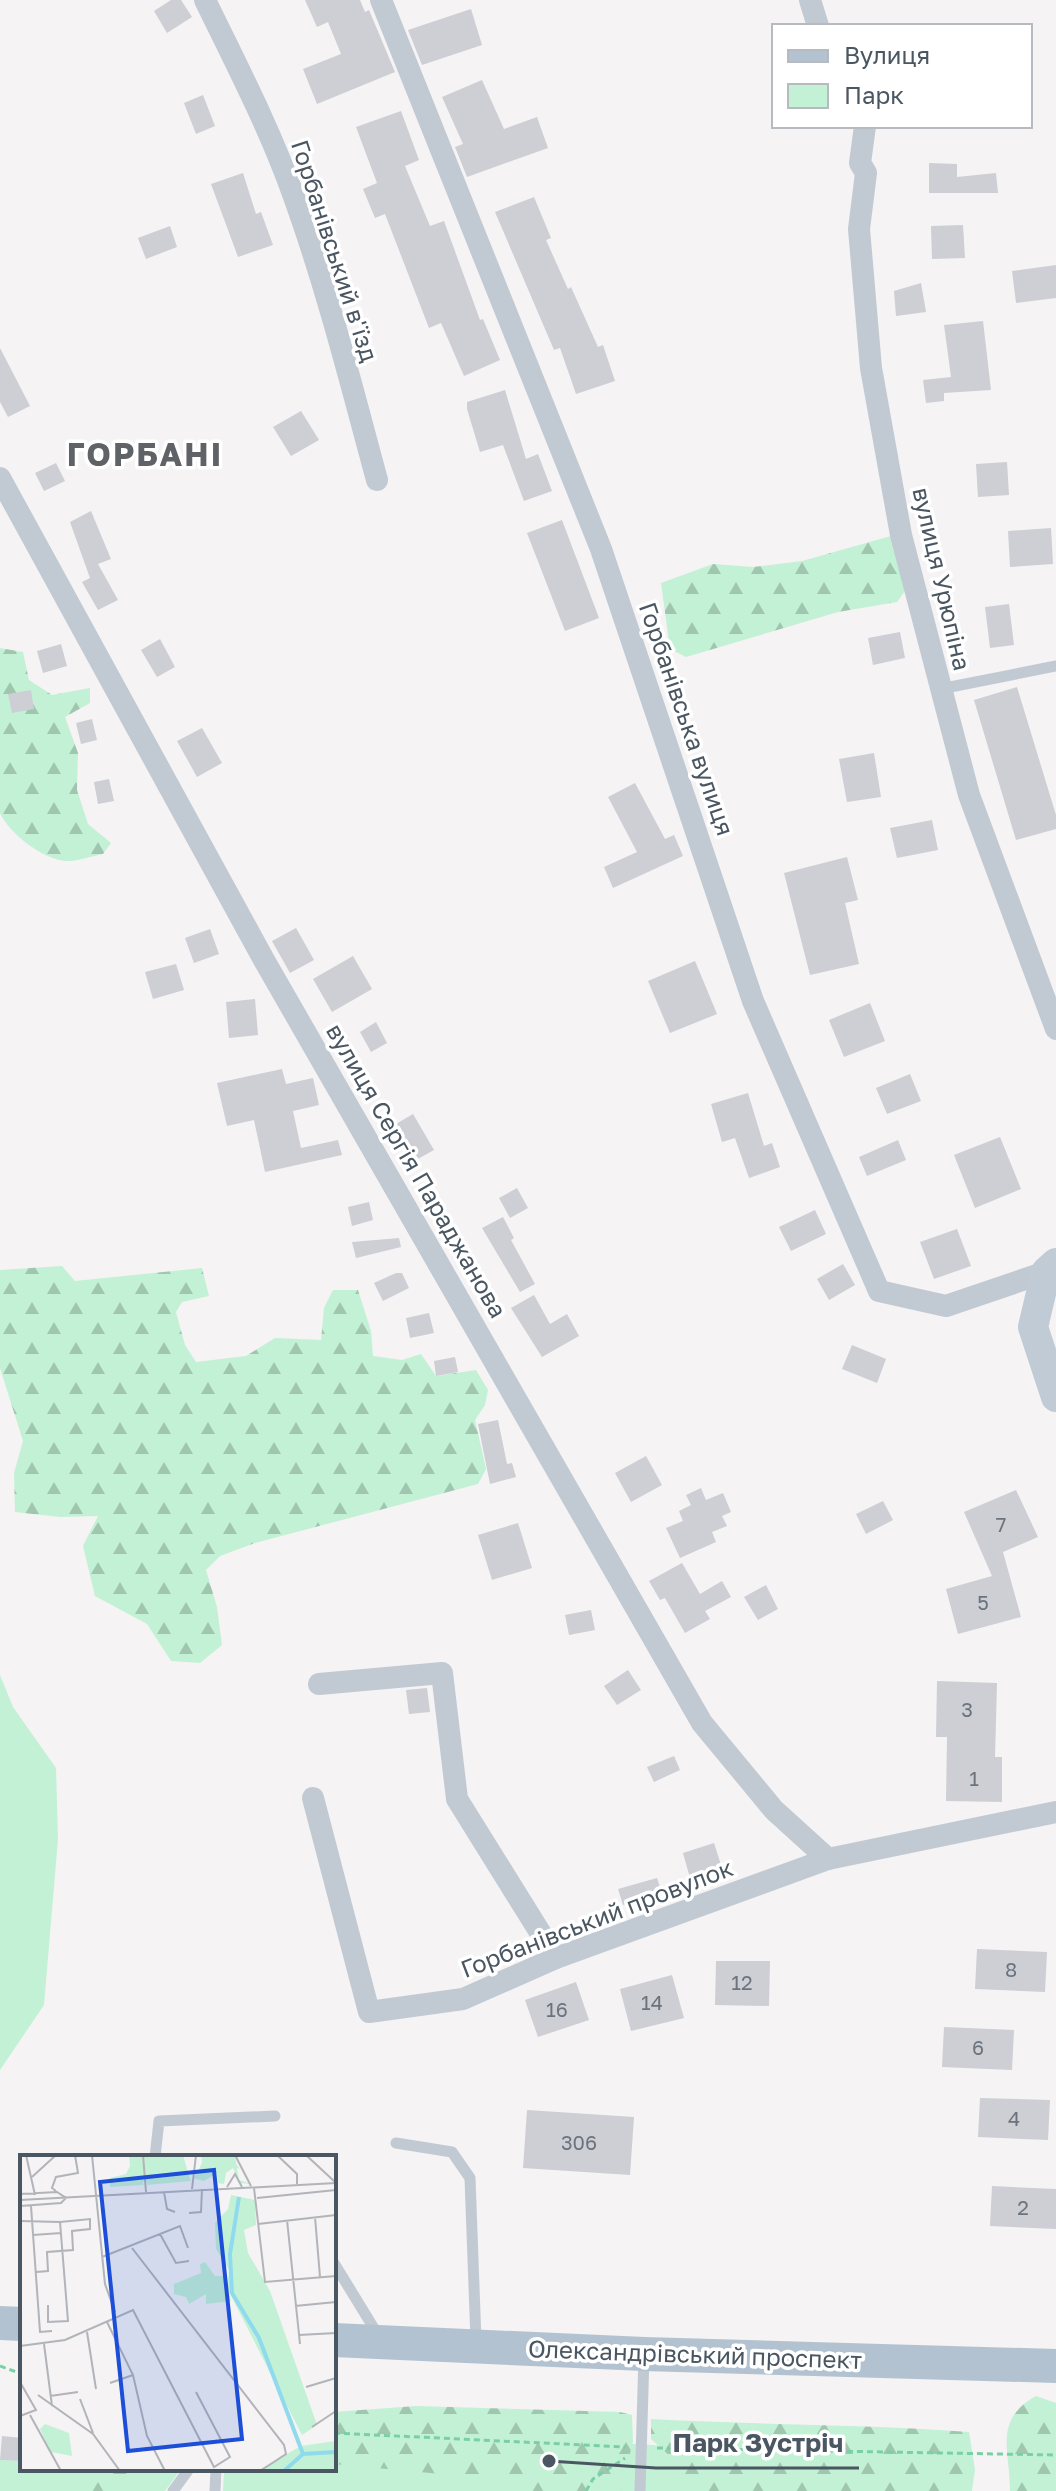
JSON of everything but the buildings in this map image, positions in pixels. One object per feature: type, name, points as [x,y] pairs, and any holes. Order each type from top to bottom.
[{"type":"main road","points":[[0,2323],[20,2324]]},
{"type":"main road","name":"Олександрівський проспект","points":[[336,2340],[476,2348],[1056,2366]]},
{"type":"street","name":"Горбанівський в'їзд","points":[[205,0],[249,89],[292,192],[329,303],[377,480]]},
{"type":"street","name":"Горбанівська вулиця","points":[[381,0],[601,549],[753,1001],[879,1291],[946,1306],[1051,1268]]},
{"type":"street","points":[[810,0],[817,24]]},
{"type":"street","name":"вулиця Урюпіна","points":[[865,128],[860,163],[866,173],[859,229],[871,368],[901,535],[969,795],[1056,1029]]},
{"type":"street","name":"вулиця Сергія Параджанова","points":[[0,478],[264,960],[702,1723],[774,1810],[828,1859]]},
{"type":"street","points":[[1051,1268],[1033,1327],[1056,1397]]},
{"type":"street","points":[[319,1684],[442,1673],[457,1799],[556,1958]]},
{"type":"street","name":"Горбанівський провулок","points":[[313,1798],[369,2012],[463,1999],[556,1958],[828,1859],[1056,1812]]},
{"type":"lane","points":[[940,689],[1056,666]]},
{"type":"lane","points":[[155,2155],[159,2121],[275,2116]]},
{"type":"lane","points":[[396,2143],[452,2152],[470,2178],[476,2348]]},
{"type":"lane","points":[[340,2280],[383,2342]]},
{"type":"lane","points":[[640,2491],[644,2354]]},
{"type":"lane","points":[[173,2491],[188,2471]]},
{"type":"lane","points":[[215,2491],[216,2471]]},
{"type":"path","points":[[0,2366],[20,2373]]},
{"type":"path","points":[[336,2433],[562,2447],[1056,2455]]},
{"type":"path","points":[[586,2491],[593,2479],[642,2447]]},
{"type":"green space","points":[[891,536],[905,591],[897,602],[838,612],[686,657],[670,649],[661,583],[713,564],[753,567],[802,561]]},
{"type":"green space","points":[[0,648],[23,652],[29,680],[52,695],[90,688],[90,703],[65,717],[78,753],[77,790],[88,824],[111,843],[103,854],[79,860],[56,859],[19,837],[0,813]]},
{"type":"green space","points":[[62,1266],[75,1281],[202,1268],[209,1296],[182,1302],[176,1312],[185,1345],[196,1362],[246,1356],[275,1338],[321,1340],[324,1308],[333,1290],[358,1290],[371,1331],[373,1356],[402,1360],[421,1354],[436,1376],[476,1370],[488,1390],[485,1405],[475,1420],[486,1469],[478,1484],[255,1543],[220,1556],[206,1570],[217,1607],[222,1645],[200,1663],[171,1661],[147,1624],[95,1596],[83,1546],[98,1516],[60,1517],[15,1512],[14,1473],[23,1441],[0,1368],[0,1270]]},
{"type":"green space","points":[[0,1675],[13,1707],[56,1768],[58,1839],[44,2005],[0,2070]]},
{"type":"green space","points":[[1036,2396],[1056,2403],[1056,2491],[1010,2491],[1009,2426],[1023,2405]]},
{"type":"green space","points":[[416,2406],[620,2412],[632,2415],[633,2441],[621,2491],[522,2491],[505,2479],[477,2477],[486,2483],[488,2491],[469,2491],[473,2477],[336,2464],[336,2412]]},
{"type":"green space","points":[[651,2419],[969,2432],[975,2470],[972,2491],[679,2491],[671,2457],[651,2439]]},
{"type":"green space","points":[[336,2425],[763,2452],[763,2491],[223,2491],[224,2471],[336,2471]]},
{"type":"green space","points":[[0,2460],[20,2461],[20,2471],[180,2471],[165,2491],[0,2491]]},
{"type":"green space","points":[[93,2471],[126,2471],[132,2491],[82,2491],[83,2480]]},
{"type":"place","name":"Парк Зустріч","points":[[549,2461]]},
{"type":"district","name":"ГОРБАНІ","points":[[145,455]]}]
